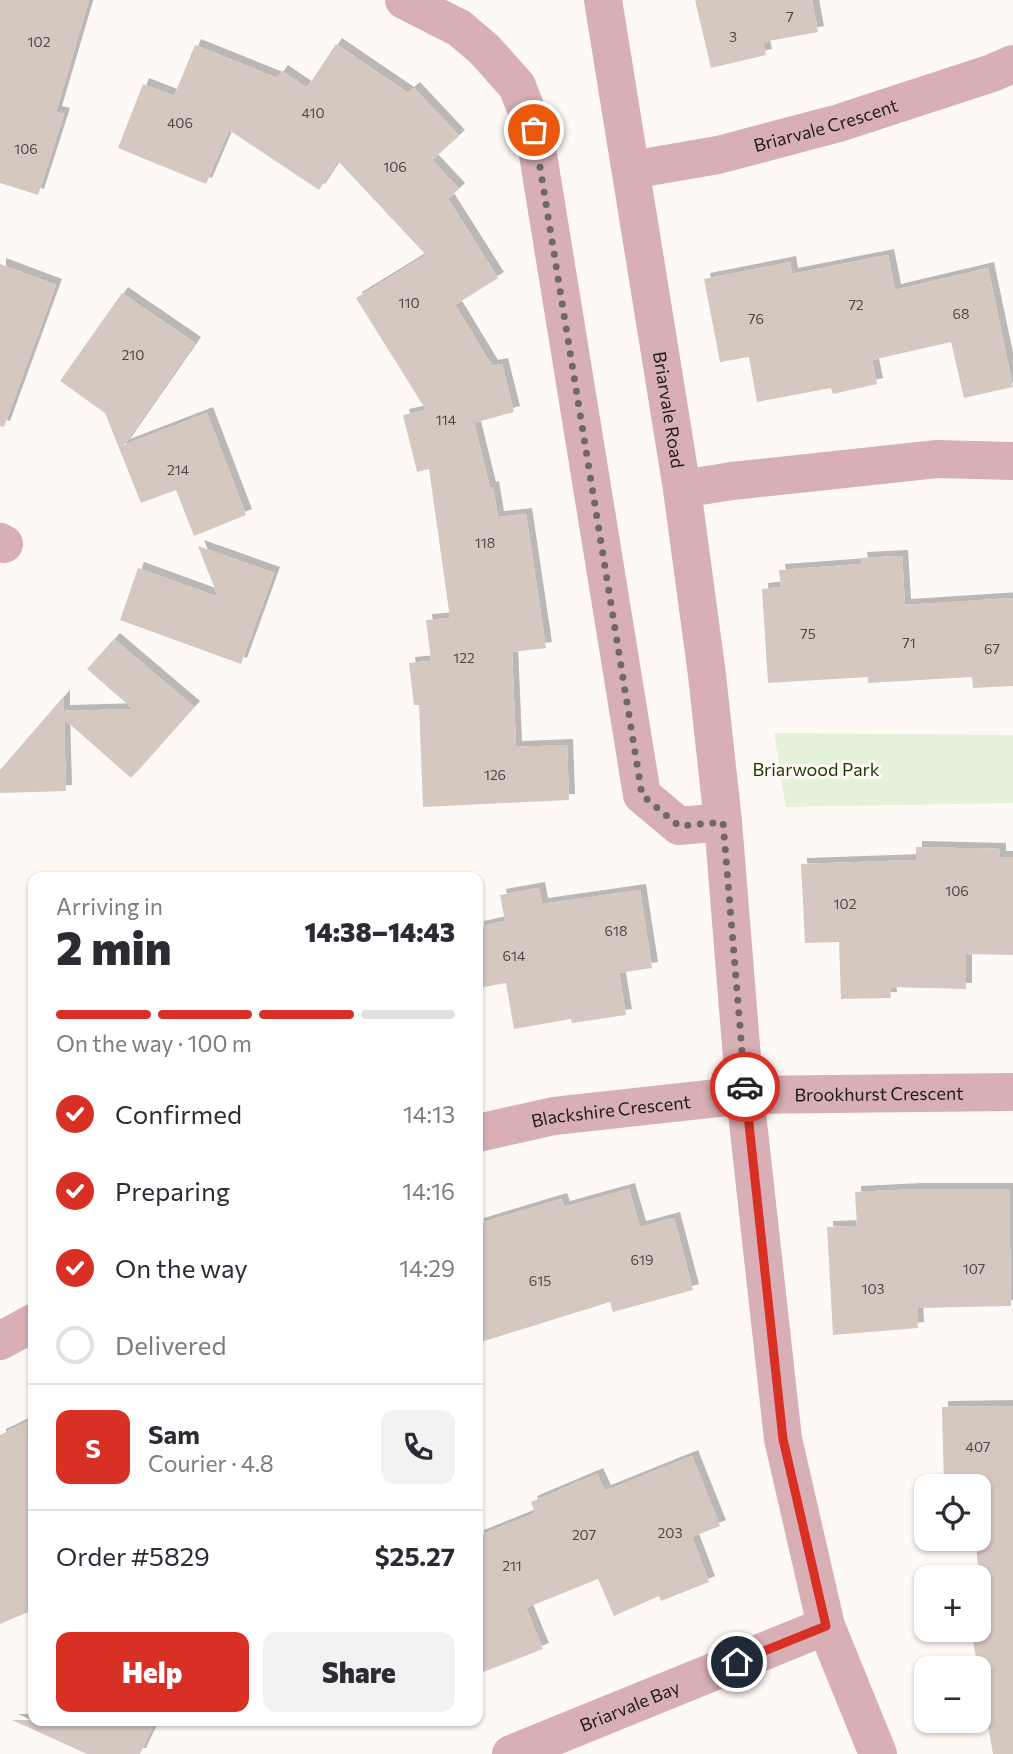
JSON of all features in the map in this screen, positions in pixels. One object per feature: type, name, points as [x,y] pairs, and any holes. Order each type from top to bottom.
[{"type":"street","points":[[404,0],[459,28],[484,50],[516,86],[534,130],[642,795],[679,826],[723,822]]},
{"type":"street","name":"Briarvale Road","points":[[603,0],[682,489],[707,675],[723,822],[745,1095],[783,1439],[826,1626],[878,1754]]},
{"type":"street","name":"Briarvale Crescent","points":[[631,170],[718,155],[839,123],[1013,64]]},
{"type":"street","points":[[682,489],[732,481],[937,459],[1013,461]]},
{"type":"street","name":"Brookhurst Crescent","points":[[745,1095],[1013,1091]]},
{"type":"street","name":"Blackshire Crescent","points":[[483,1132],[555,1116],[745,1095]]},
{"type":"street","points":[[0,1341],[28,1326]]},
{"type":"street","name":"Briarvale Bay","points":[[512,1754],[826,1626]]},
{"type":"green space","name":"Briarwood Park","points":[[774,733],[1013,735],[1013,803],[786,807]]},
{"type":"building","points":[[0,0],[89,0],[56,112],[64,114],[38,195],[0,183]]},
{"type":"building","points":[[695,0],[812,0],[818,32],[763,42],[766,55],[711,68]]},
{"type":"building","points":[[336,44],[408,93],[414,88],[459,136],[432,160],[459,189],[448,199],[498,278],[455,305],[492,366],[502,364],[514,412],[474,423],[490,488],[493,487],[498,517],[526,514],[546,648],[512,652],[516,747],[567,745],[569,800],[423,807],[419,705],[414,705],[409,663],[431,661],[426,620],[450,618],[429,469],[417,472],[403,415],[426,410],[356,298],[426,255],[338,161],[319,190],[229,130],[206,184],[118,148],[143,84],[174,96],[195,45],[277,78],[282,71],[307,88]]},
{"type":"building","points":[[888,255],[895,290],[988,268],[1013,387],[964,398],[951,342],[872,360],[877,384],[833,394],[831,388],[757,402],[749,357],[720,362],[704,279],[790,262],[792,274]]},
{"type":"building","points":[[0,264],[56,285],[4,427],[0,426]]},
{"type":"building","points":[[122,293],[195,343],[124,445],[207,413],[246,515],[194,536],[176,490],[141,503],[105,413],[60,381]]},
{"type":"building","points":[[198,546],[274,573],[241,664],[120,620],[138,568],[218,597]]},
{"type":"building","points":[[902,556],[905,605],[1013,598],[1013,686],[973,688],[972,677],[868,683],[868,677],[768,683],[762,589],[781,587],[779,570],[862,564],[861,558]]},
{"type":"building","points":[[114,639],[194,707],[131,778],[64,719],[66,791],[0,793],[0,770],[64,696],[64,711],[133,709],[87,669]]},
{"type":"building","points":[[916,847],[1000,849],[1000,857],[1013,857],[1013,955],[966,954],[966,989],[890,987],[891,998],[841,999],[839,942],[805,943],[801,864],[916,860]]},
{"type":"building","points":[[539,888],[542,904],[640,890],[652,968],[619,973],[626,1015],[572,1023],[571,1019],[514,1029],[506,983],[483,987],[483,926],[505,921],[500,895]]},
{"type":"building","points":[[629,1189],[640,1227],[674,1218],[693,1290],[613,1312],[610,1302],[483,1341],[483,1222],[561,1199],[564,1207]]},
{"type":"building","points":[[1009,1189],[1011,1306],[917,1308],[918,1328],[833,1335],[827,1227],[857,1226],[855,1192]]},
{"type":"building","points":[[1013,1406],[1013,1754],[993,1754],[989,1733],[991,1656],[976,1656],[973,1642],[991,1642],[991,1565],[978,1565],[977,1551],[991,1551],[991,1474],[944,1474],[942,1407]]},
{"type":"building","points":[[28,1421],[28,1612],[0,1624],[0,1435]]},
{"type":"building","points":[[692,1456],[720,1526],[692,1537],[709,1582],[661,1601],[659,1596],[614,1616],[598,1579],[526,1608],[543,1649],[483,1672],[483,1534],[535,1513],[531,1502],[597,1474],[605,1491]]},
{"type":"building","points":[[12,1720],[28,1720],[28,1726],[153,1726],[140,1754],[87,1754]]},
{"type":"way so far","points":[[534,130],[642,795],[679,826],[723,822],[745,1087]]},
{"type":"route","points":[[737,1662],[826,1626],[783,1439],[745,1087]]}]
